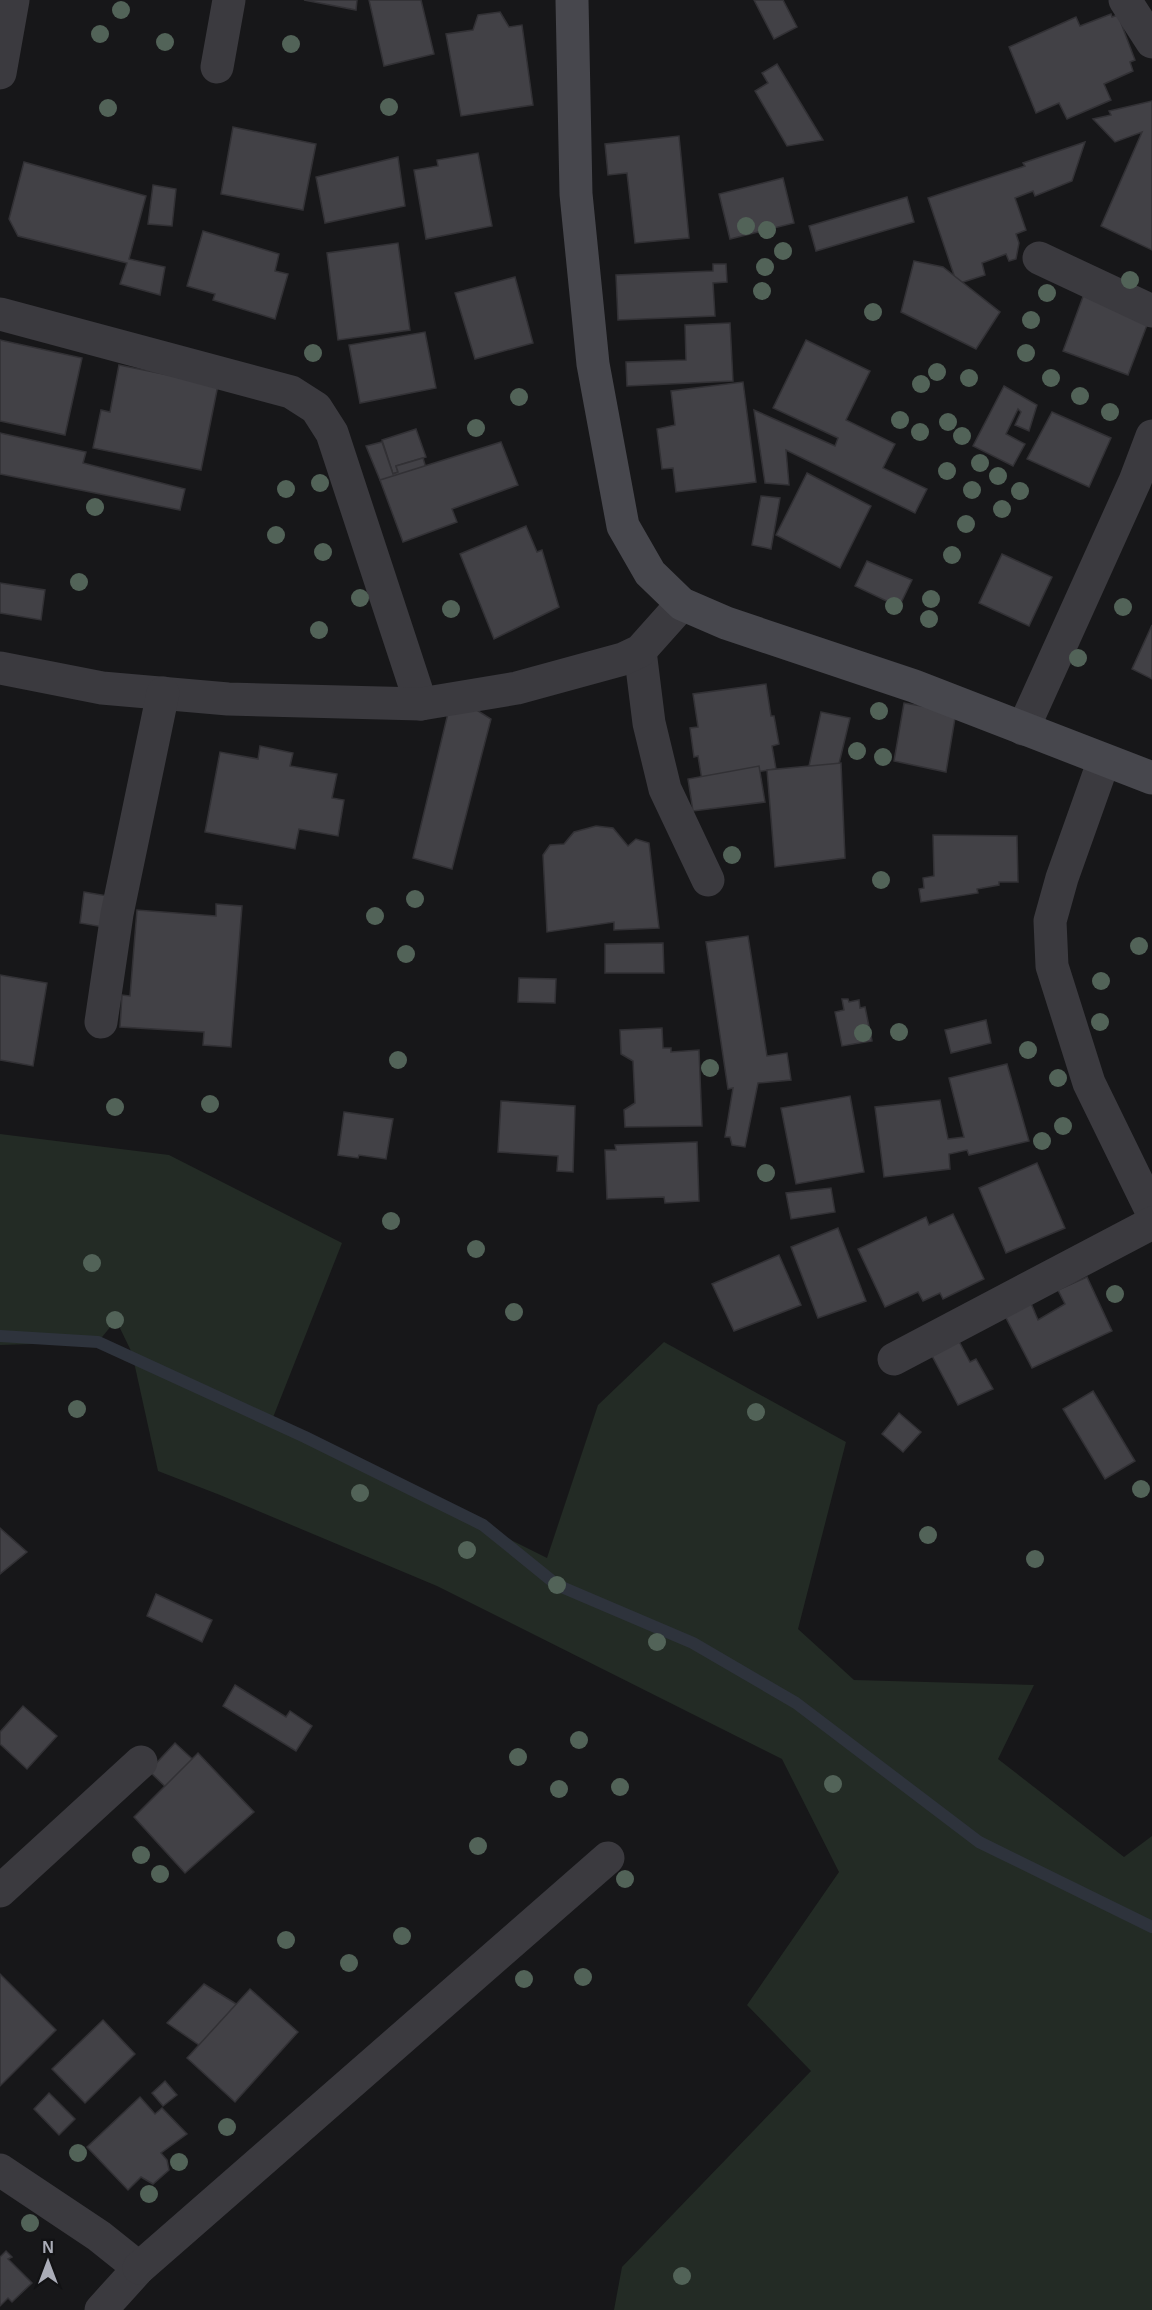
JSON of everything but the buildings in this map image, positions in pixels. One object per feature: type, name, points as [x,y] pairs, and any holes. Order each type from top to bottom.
[{"type":"street","points":[[0,73],[13,0]]},
{"type":"street","points":[[217,67],[229,0]]},
{"type":"street","points":[[572,0],[576,194],[593,364],[623,526],[650,573],[682,604],[726,623],[914,686],[1152,778]]},
{"type":"street","points":[[1125,0],[1152,42]]},
{"type":"street","points":[[1039,258],[1152,311]]},
{"type":"street","points":[[0,314],[291,392],[316,408],[332,433],[422,704]]},
{"type":"street","points":[[1023,729],[1135,481],[1152,436]]},
{"type":"street","points":[[0,668],[102,688],[228,699],[422,704],[517,688],[623,659],[640,651],[682,604]]},
{"type":"street","points":[[640,651],[649,723],[665,789],[708,880]]},
{"type":"street","points":[[101,1022],[117,914],[163,693]]},
{"type":"street","points":[[1104,760],[1062,878],[1050,921],[1052,966],[1089,1083],[1152,1212]]},
{"type":"street","points":[[894,1359],[1152,1223]]},
{"type":"street","points":[[0,1891],[141,1762]]},
{"type":"street","points":[[101,2310],[139,2268],[608,1857]]},
{"type":"street","points":[[0,2170],[99,2236],[139,2268]]},
{"type":"shaded area","points":[[0,1134],[169,1155],[342,1243],[272,1420],[547,1558],[598,1405],[664,1342],[846,1442],[798,1629],[854,1680],[1034,1685],[998,1759],[1124,1857],[1152,1836],[1152,2310],[614,2310],[622,2267],[811,2071],[747,2005],[839,1872],[782,1759],[437,1586],[158,1471],[132,1353],[116,1320],[98,1342],[0,1345]]},
{"type":"waterway","points":[[0,1336],[98,1342],[305,1437],[483,1525],[557,1585],[693,1643],[796,1703],[979,1842],[1152,1927]]}]
